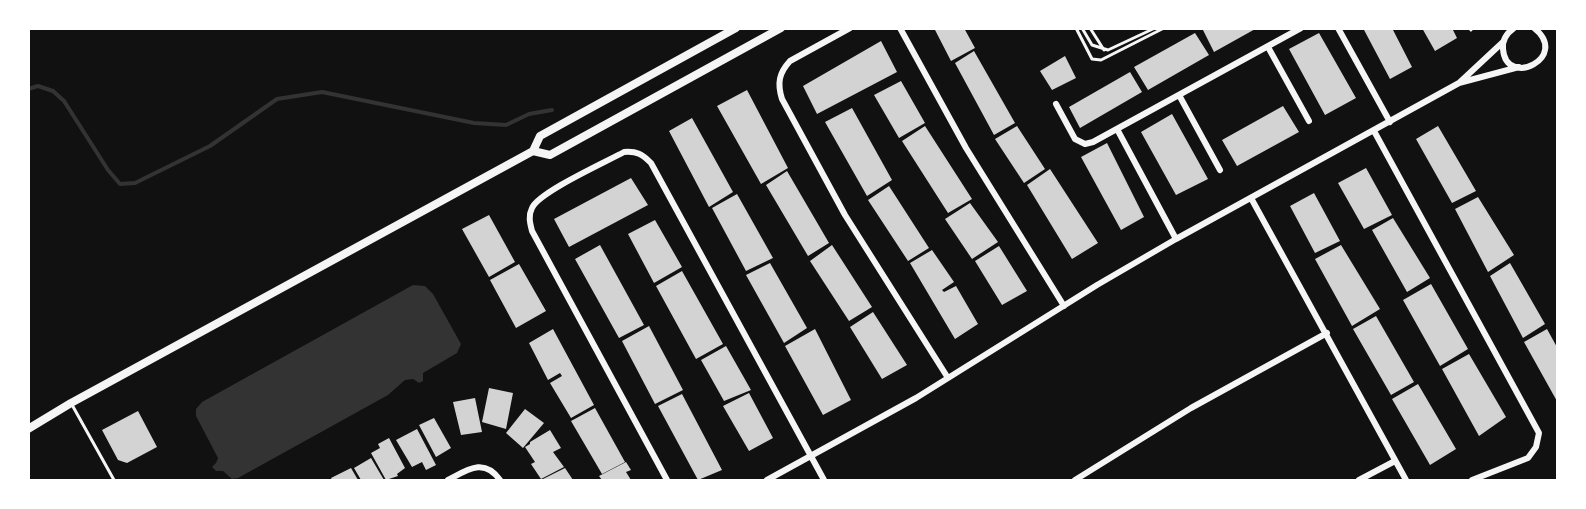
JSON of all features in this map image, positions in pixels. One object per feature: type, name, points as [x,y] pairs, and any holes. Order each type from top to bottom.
[{"type":"main road","points":[[28,429],[71,402],[533,151],[540,136],[736,28]]},
{"type":"main road","points":[[533,151],[550,155],[781,28]]},
{"type":"street","points":[[850,28],[790,61],[783,68],[778,88],[845,215],[948,378]]},
{"type":"street","points":[[900,28],[966,148],[1064,306]]},
{"type":"street","points":[[1056,104],[1075,139],[1085,144],[1093,142],[1301,28]]},
{"type":"street","points":[[1338,28],[1390,122]]},
{"type":"street","points":[[1503,28],[1504,55],[1508,61],[1519,68]]},
{"type":"street","points":[[767,480],[916,398],[1176,239],[1458,83],[1514,28]]},
{"type":"street","points":[[1458,83],[1532,66],[1542,57],[1545,44],[1534,28]]},
{"type":"street","points":[[1268,47],[1309,121]]},
{"type":"street","points":[[1179,95],[1220,171]]},
{"type":"street","points":[[1117,129],[1176,239]]},
{"type":"street","points":[[1374,131],[1539,433],[1536,447],[1528,458],[1472,480]]},
{"type":"street","points":[[667,480],[532,231],[529,220],[531,209],[543,196],[624,152],[634,151],[643,155],[651,163],[824,480]]},
{"type":"street","points":[[1251,198],[1406,480]]},
{"type":"street","points":[[1075,480],[1191,408],[1326,333]]},
{"type":"street","points":[[1359,480],[1395,461]]},
{"type":"street","points":[[448,480],[468,469],[480,466],[492,471],[500,480]]},
{"type":"lane","points":[[1076,28],[1092,59],[1101,60],[1164,28]]},
{"type":"lane","points":[[1082,28],[1092,45],[1104,50],[1155,28]]},
{"type":"lane","points":[[1090,28],[1104,50]]},
{"type":"lane","points":[[71,402],[114,480]]},
{"type":"shaded area","points":[[413,285],[425,286],[433,294],[461,344],[457,353],[423,373],[423,381],[419,383],[413,379],[405,380],[388,395],[238,478],[232,479],[223,471],[216,471],[212,467],[218,458],[196,416],[196,409],[202,402]]},
{"type":"building","points":[[934,28],[964,28],[975,48],[951,61]]},
{"type":"building","points":[[1202,28],[1257,28],[1214,52]]},
{"type":"building","points":[[1363,28],[1392,28],[1412,67],[1390,79]]},
{"type":"building","points":[[1422,28],[1452,28],[1457,38],[1435,51]]},
{"type":"building","points":[[1195,33],[1209,55],[1148,90],[1134,67]]},
{"type":"building","points":[[1319,33],[1356,98],[1325,115],[1289,49]]},
{"type":"building","points":[[881,41],[897,72],[817,114],[803,86]]},
{"type":"building","points":[[974,51],[1015,123],[994,135],[955,63]]},
{"type":"building","points":[[1065,56],[1076,78],[1052,90],[1040,71]]},
{"type":"building","points":[[1130,72],[1142,92],[1080,128],[1069,107]]},
{"type":"building","points":[[901,81],[925,123],[899,138],[874,95]]},
{"type":"building","points":[[747,90],[788,168],[761,184],[717,106]]},
{"type":"building","points":[[1283,106],[1299,132],[1237,166],[1222,140]]},
{"type":"building","points":[[852,108],[892,180],[867,196],[825,122]]},
{"type":"building","points":[[1172,114],[1208,179],[1176,195],[1141,132]]},
{"type":"building","points":[[692,118],[733,192],[709,207],[669,131]]},
{"type":"building","points":[[925,126],[972,199],[948,213],[902,141]]},
{"type":"building","points":[[1017,126],[1045,169],[1024,183],[995,139]]},
{"type":"building","points":[[1438,126],[1476,191],[1452,203],[1416,139]]},
{"type":"building","points":[[1107,143],[1144,217],[1121,230],[1081,157]]},
{"type":"building","points":[[1366,168],[1392,215],[1364,229],[1338,183]]},
{"type":"building","points":[[1050,169],[1098,243],[1072,259],[1027,185]]},
{"type":"building","points":[[787,171],[829,243],[808,256],[766,185]]},
{"type":"building","points":[[631,178],[648,205],[569,247],[554,219]]},
{"type":"building","points":[[889,186],[929,248],[908,261],[868,200]]},
{"type":"building","points":[[1314,193],[1340,241],[1315,253],[1290,206]]},
{"type":"building","points":[[737,194],[773,258],[746,271],[712,208]]},
{"type":"building","points":[[1478,197],[1514,255],[1488,272],[1455,209]]},
{"type":"building","points":[[970,203],[998,242],[972,259],[945,219]]},
{"type":"building","points":[[489,215],[515,262],[489,277],[462,229]]},
{"type":"building","points":[[1393,218],[1430,278],[1407,292],[1372,230]]},
{"type":"building","points":[[655,220],[682,267],[654,283],[628,234]]},
{"type":"building","points":[[600,245],[644,325],[619,338],[575,259]]},
{"type":"building","points":[[832,245],[872,307],[849,321],[810,261]]},
{"type":"building","points":[[1341,245],[1380,309],[1352,326],[1315,259]]},
{"type":"building","points":[[999,246],[1027,291],[1002,305],[975,261]]},
{"type":"building","points":[[932,250],[954,282],[942,290],[944,292],[956,286],[978,324],[955,339],[910,263]]},
{"type":"building","points":[[770,263],[807,328],[784,343],[746,275]]},
{"type":"building","points":[[1510,263],[1545,324],[1523,338],[1490,276]]},
{"type":"building","points":[[519,264],[546,311],[516,328],[490,280]]},
{"type":"building","points":[[682,271],[723,344],[696,359],[656,286]]},
{"type":"building","points":[[1431,284],[1468,349],[1440,366],[1403,300]]},
{"type":"building","points":[[873,312],[907,365],[882,379],[850,327]]},
{"type":"building","points":[[1376,316],[1414,382],[1391,395],[1353,329]]},
{"type":"building","points":[[649,326],[683,390],[655,404],[622,341]]},
{"type":"building","points":[[553,329],[594,405],[571,418],[550,383],[562,376],[560,373],[548,380],[529,343]]},
{"type":"building","points":[[815,329],[851,400],[823,415],[785,346]]},
{"type":"building","points":[[1547,329],[1558,349],[1558,403],[1524,342]]},
{"type":"building","points":[[726,346],[751,390],[724,401],[701,360]]},
{"type":"building","points":[[1469,354],[1506,417],[1479,436],[1442,369]]},
{"type":"building","points":[[1418,384],[1456,449],[1430,465],[1392,399]]},
{"type":"building","points":[[489,388],[513,393],[506,429],[482,422]]},
{"type":"building","points":[[749,393],[773,438],[749,451],[723,406]]},
{"type":"building","points":[[682,394],[722,470],[698,480],[658,406]]},
{"type":"building","points":[[475,398],[482,432],[461,435],[453,402]]},
{"type":"building","points":[[595,408],[625,462],[602,474],[571,421]]},
{"type":"building","points":[[525,409],[544,423],[523,448],[506,433]]},
{"type":"building","points":[[138,411],[157,447],[127,463],[118,460],[102,430]]},
{"type":"building","points":[[434,418],[451,448],[436,457],[419,425]]},
{"type":"building","points":[[417,429],[436,465],[426,470],[422,462],[412,467],[396,440]]},
{"type":"building","points":[[550,430],[561,448],[553,452],[564,467],[541,479],[531,464],[535,462],[525,447]]},
{"type":"building","points":[[389,438],[405,468],[397,474],[398,476],[386,480],[371,453],[380,448],[378,444]]},
{"type":"building","points":[[371,458],[384,480],[361,480],[354,468]]},
{"type":"building","points":[[626,462],[631,470],[626,472],[631,480],[602,480],[599,476]]},
{"type":"building","points":[[351,468],[358,480],[332,480],[331,478]]},
{"type":"building","points":[[565,468],[573,480],[541,480]]},
{"type":"waterway","points":[[28,89],[38,86],[53,91],[64,101],[108,170],[120,184],[135,183],[210,146],[277,99],[322,92],[474,123],[506,125],[529,114],[552,110]]}]
